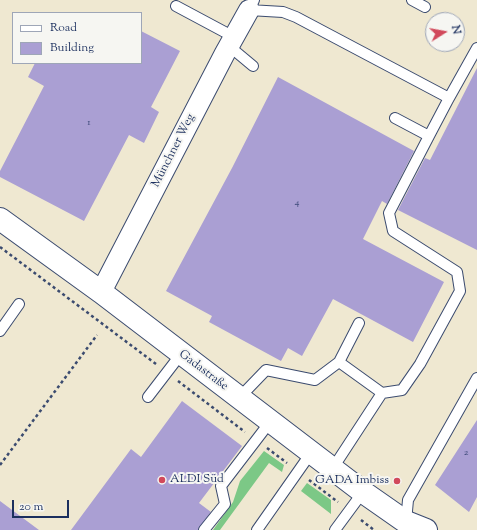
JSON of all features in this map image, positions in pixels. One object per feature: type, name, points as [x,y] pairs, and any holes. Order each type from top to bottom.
[{"type":"street","name":"Münchner Weg","points":[[101,292],[252,5]]},
{"type":"street","name":"Gadastraße","points":[[0,219],[101,292],[180,354],[363,492],[415,527]]},
{"type":"lane","points":[[412,0],[424,7]]},
{"type":"lane","points":[[252,5],[283,12],[296,17],[449,98]]},
{"type":"lane","points":[[176,6],[232,41],[253,66]]},
{"type":"lane","points":[[339,362],[382,393],[402,390],[420,364],[460,290],[457,272],[393,231],[389,213],[477,48]]},
{"type":"lane","points":[[395,118],[429,136]]},
{"type":"lane","points":[[0,331],[19,304]]},
{"type":"lane","points":[[239,398],[266,370],[315,380],[339,362],[359,323]]},
{"type":"lane","points":[[148,397],[180,354]]},
{"type":"lane","points":[[415,527],[408,500],[477,378]]},
{"type":"lane","points":[[333,468],[382,393]]},
{"type":"lane","points":[[204,530],[225,504],[220,486],[270,422]]},
{"type":"lane","points":[[257,530],[311,453]]},
{"type":"lane","points":[[335,530],[363,492]]},
{"type":"path","points":[[0,247],[374,530]]},
{"type":"path","points":[[0,465],[97,335]]},
{"type":"green space","points":[[264,451],[284,465],[282,472],[269,463],[220,530],[213,530],[233,502],[240,481]]},
{"type":"green space","points":[[307,483],[331,500],[331,514],[301,491]]},
{"type":"building","points":[[142,32],[180,51],[151,107],[159,112],[144,143],[129,135],[84,221],[0,177],[0,171],[44,86],[28,77],[34,64],[142,64]]},
{"type":"building","points":[[477,68],[477,250],[398,210],[425,158],[430,160]]},
{"type":"building","points":[[278,77],[414,151],[387,204],[382,201],[363,239],[444,282],[413,342],[333,299],[302,356],[288,348],[281,361],[209,322],[212,316],[166,291],[232,168]]},
{"type":"building","name":"ALDI Süd","points":[[182,401],[242,446],[199,503],[211,512],[198,530],[71,530],[131,449],[141,457]]},
{"type":"building","points":[[477,420],[477,497],[469,512],[435,485]]},
{"type":"building","points":[[0,501],[39,530],[0,530]]},
{"type":"place","name":"ALDI Süd","points":[[162,480]]},
{"type":"place","name":"GADA Imbiss","points":[[397,481]]}]
